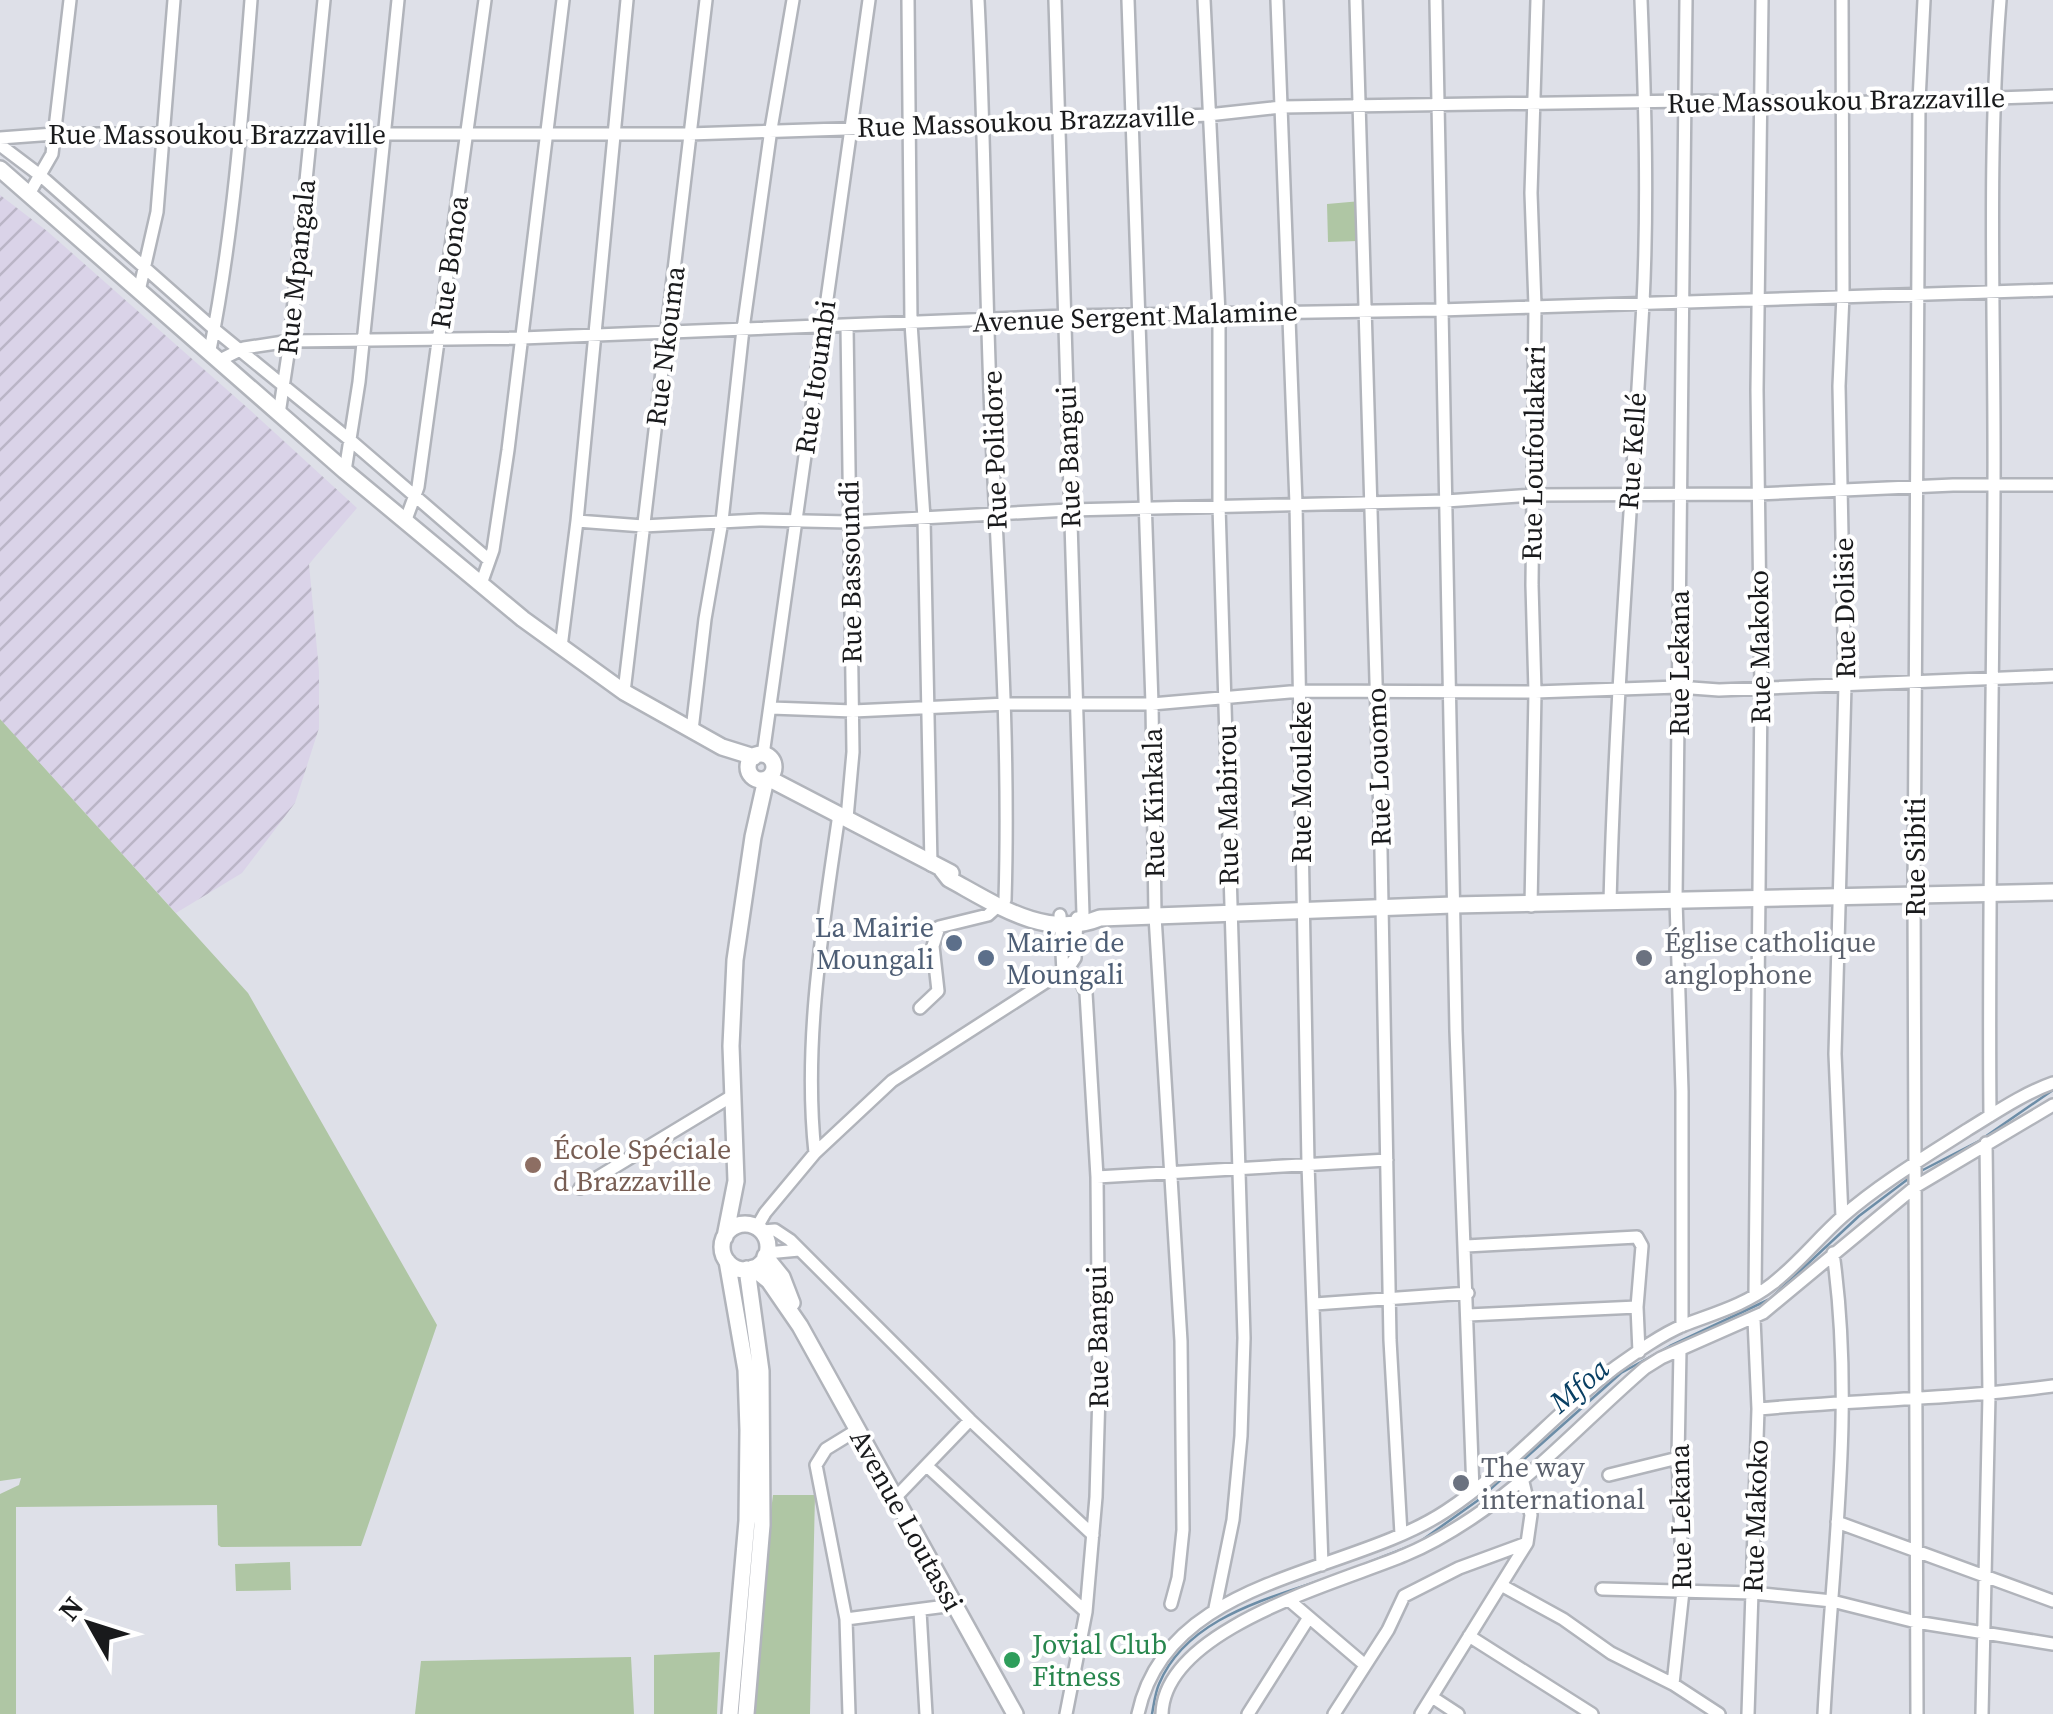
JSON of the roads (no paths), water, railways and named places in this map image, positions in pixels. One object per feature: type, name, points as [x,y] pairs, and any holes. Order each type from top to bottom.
[{"type":"main road","points":[[0,168],[344,471],[561,647],[624,692],[936,868],[949,879],[1034,921],[1453,905],[2053,892]]},
{"type":"main road","points":[[730,1714],[747,1522],[748,1430],[746,1370],[722,1250],[736,1181],[730,1046],[735,960],[761,769]]},
{"type":"main road","points":[[736,1181],[756,1227],[767,1241],[758,1262],[762,1525],[746,1714]]},
{"type":"main road","points":[[724,1237],[735,1226],[756,1227]]},
{"type":"main road","points":[[727,1261],[758,1262]]},
{"type":"main road","name":"Avenue Loutassi","points":[[758,1262],[782,1278],[800,1326],[1015,1714]]},
{"type":"street","points":[[28,194],[52,154],[70,0]]},
{"type":"street","points":[[139,291],[157,212],[174,0]]},
{"type":"street","points":[[215,355],[214,329],[240,134],[251,0]]},
{"type":"street","name":"Rue Mpangala","points":[[279,414],[324,0]]},
{"type":"street","points":[[344,471],[398,0]]},
{"type":"street","name":"Rue Bonoa","points":[[406,522],[414,498],[439,336],[484,0]]},
{"type":"street","points":[[481,584],[489,560],[522,338],[563,0]]},
{"type":"street","points":[[561,647],[578,521],[627,0]]},
{"type":"street","name":"Rue Nkouma","points":[[624,692],[706,0]]},
{"type":"street","points":[[692,730],[722,521],[742,329],[793,0]]},
{"type":"street","name":"Rue Itoumbi","points":[[761,769],[869,0]]},
{"type":"street","points":[[908,0],[911,323],[924,518],[926,708],[936,868]]},
{"type":"street","name":"Rue Polidore","points":[[978,0],[996,515],[1007,704],[1001,903]]},
{"type":"street","name":"Rue Bangui","points":[[1055,0],[1077,704],[1071,918],[1061,973],[1081,982],[1086,993],[1097,1176],[1099,1392],[1086,1612],[1066,1714]]},
{"type":"street","name":"Rue Kinkala","points":[[1128,0],[1152,704],[1155,916],[1181,1341],[1183,1530],[1171,1604]]},
{"type":"street","name":"Rue Mabirou","points":[[1204,0],[1219,314],[1219,506],[1244,1338],[1233,1520],[1215,1608]]},
{"type":"street","name":"Rue Mouleke","points":[[1278,0],[1296,504],[1308,1164],[1322,1565]]},
{"type":"street","name":"Rue Louomo","points":[[1356,0],[1382,852],[1389,1301],[1401,1534]]},
{"type":"street","points":[[1436,0],[1439,310],[1452,692],[1453,905],[1474,1491]]},
{"type":"street","name":"Rue Loufoulakari","points":[[1530,906],[1534,692],[1532,194],[1538,0]]},
{"type":"street","name":"Rue Kellé","points":[[1610,902],[1618,688],[1643,301],[1645,102],[1641,0]]},
{"type":"street","name":"Rue Lekana","points":[[1682,1326],[1682,1091],[1676,900],[1686,0]]},
{"type":"street","name":"Rue Makoko","points":[[1755,1294],[1762,689],[1756,494],[1762,0]]},
{"type":"street","name":"Rue Dolisie","points":[[1842,0],[1839,386],[1846,684],[1835,1054],[1842,1217]]},
{"type":"street","name":"Rue Sibiti","points":[[1917,1714],[1914,894],[1924,0]]},
{"type":"street","points":[[1990,1116],[1994,98],[2000,0]]},
{"type":"street","name":"Rue Massoukou Brazzaville","points":[[0,142],[54,134],[689,134],[1058,122],[1208,115],[1281,107],[1686,101],[1842,103],[2053,96]]},
{"type":"street","points":[[0,142],[214,329],[489,560]]},
{"type":"street","name":"Avenue Sergent Malamine","points":[[215,355],[290,340],[522,338],[1065,316],[1439,310],[2053,290]]},
{"type":"street","name":"Rue Bassoundi","points":[[815,1154],[811,1103],[817,993],[843,816],[852,782],[847,326]]},
{"type":"street","points":[[578,521],[643,526],[722,521],[848,522],[1070,510],[1446,502],[1630,492],[1756,494],[2053,485]]},
{"type":"street","points":[[772,708],[852,712],[1007,704],[1152,704],[1300,691],[1762,689],[2053,676]]},
{"type":"street","points":[[920,1008],[938,990],[933,946],[939,927],[988,915],[1001,903]]},
{"type":"street","points":[[1061,973],[892,1081],[815,1154],[756,1227],[775,1230],[799,1250],[970,1420],[1093,1534]]},
{"type":"street","points":[[1138,1714],[1144,1693],[1174,1642],[1215,1608],[1432,1519],[1474,1491],[1586,1392],[1639,1352],[1682,1326],[1730,1310],[1755,1294],[1801,1260],[1842,1217],[1914,1165],[2018,1099],[2053,1083]]},
{"type":"street","points":[[580,1188],[732,1096]]},
{"type":"street","points":[[1162,1714],[1166,1689],[1196,1650],[1255,1615],[1410,1553],[1450,1532],[1522,1478],[1645,1368],[1754,1319],[1780,1302],[1915,1186],[2053,1105]]},
{"type":"street","points":[[1982,1714],[1989,1395],[1986,1142]]},
{"type":"street","points":[[1097,1176],[1388,1160]]},
{"type":"street","points":[[1466,1246],[1637,1237],[1642,1246],[1637,1307],[1639,1352]]},
{"type":"street","points":[[758,1262],[799,1250]]},
{"type":"street","points":[[1824,1714],[1844,1401],[1842,1320],[1833,1254]]},
{"type":"street","points":[[1314,1304],[1468,1293]]},
{"type":"street","points":[[1468,1315],[1637,1307]]},
{"type":"street","name":"Rue Makoko","points":[[1748,1714],[1758,1409],[1754,1319]]},
{"type":"street","name":"Rue Lekana","points":[[1673,1684],[1683,1591],[1678,1458],[1680,1350]]},
{"type":"street","points":[[1758,1409],[1914,1396],[1989,1395],[2053,1386]]},
{"type":"street","points":[[895,1498],[970,1420]]},
{"type":"street","points":[[849,1714],[846,1619],[816,1465],[826,1449],[857,1430]]},
{"type":"street","points":[[1609,1475],[1678,1458]]},
{"type":"street","points":[[928,1466],[1086,1612]]},
{"type":"street","points":[[1421,1714],[1527,1543],[1532,1515],[1522,1478]]},
{"type":"street","points":[[1837,1522],[2053,1602]]},
{"type":"street","points":[[1334,1714],[1388,1630],[1404,1596],[1459,1568],[1527,1543]]},
{"type":"street","points":[[1500,1585],[1563,1619],[1610,1652],[1673,1684],[1701,1709],[1719,1714]]},
{"type":"street","points":[[1602,1589],[1753,1593],[1832,1601],[1916,1622],[2053,1644]]},
{"type":"street","points":[[1290,1602],[1365,1665]]},
{"type":"street","points":[[846,1619],[954,1606]]},
{"type":"street","points":[[920,1611],[926,1714]]},
{"type":"street","points":[[1248,1714],[1308,1619]]},
{"type":"street","points":[[1469,1636],[1592,1714]]},
{"type":"street","points":[[1432,1697],[1458,1714]]},
{"type":"waterway","name":"Mfoa","points":[[1919,1172],[1979,1141],[2053,1090]]},
{"type":"waterway","name":"Mfoa","points":[[1337,1575],[1418,1543],[1477,1501],[1621,1373],[1770,1299],[1859,1216],[1912,1176]]},
{"type":"waterway","name":"Mfoa","points":[[1152,1714],[1158,1687],[1171,1662],[1207,1628],[1253,1604],[1324,1579]]},
{"type":"place","name":"La Mairie Moungali","points":[[954,943]]},
{"type":"place","name":"Mairie de Moungali","points":[[986,958]]},
{"type":"place","name":"Église catholique anglophone","points":[[1644,958]]},
{"type":"place","name":"École Spéciale d Brazzaville","points":[[533,1165]]},
{"type":"place","name":"The way international","points":[[1461,1483]]},
{"type":"place","name":"Jovial Club Fitness","points":[[1012,1660]]}]
